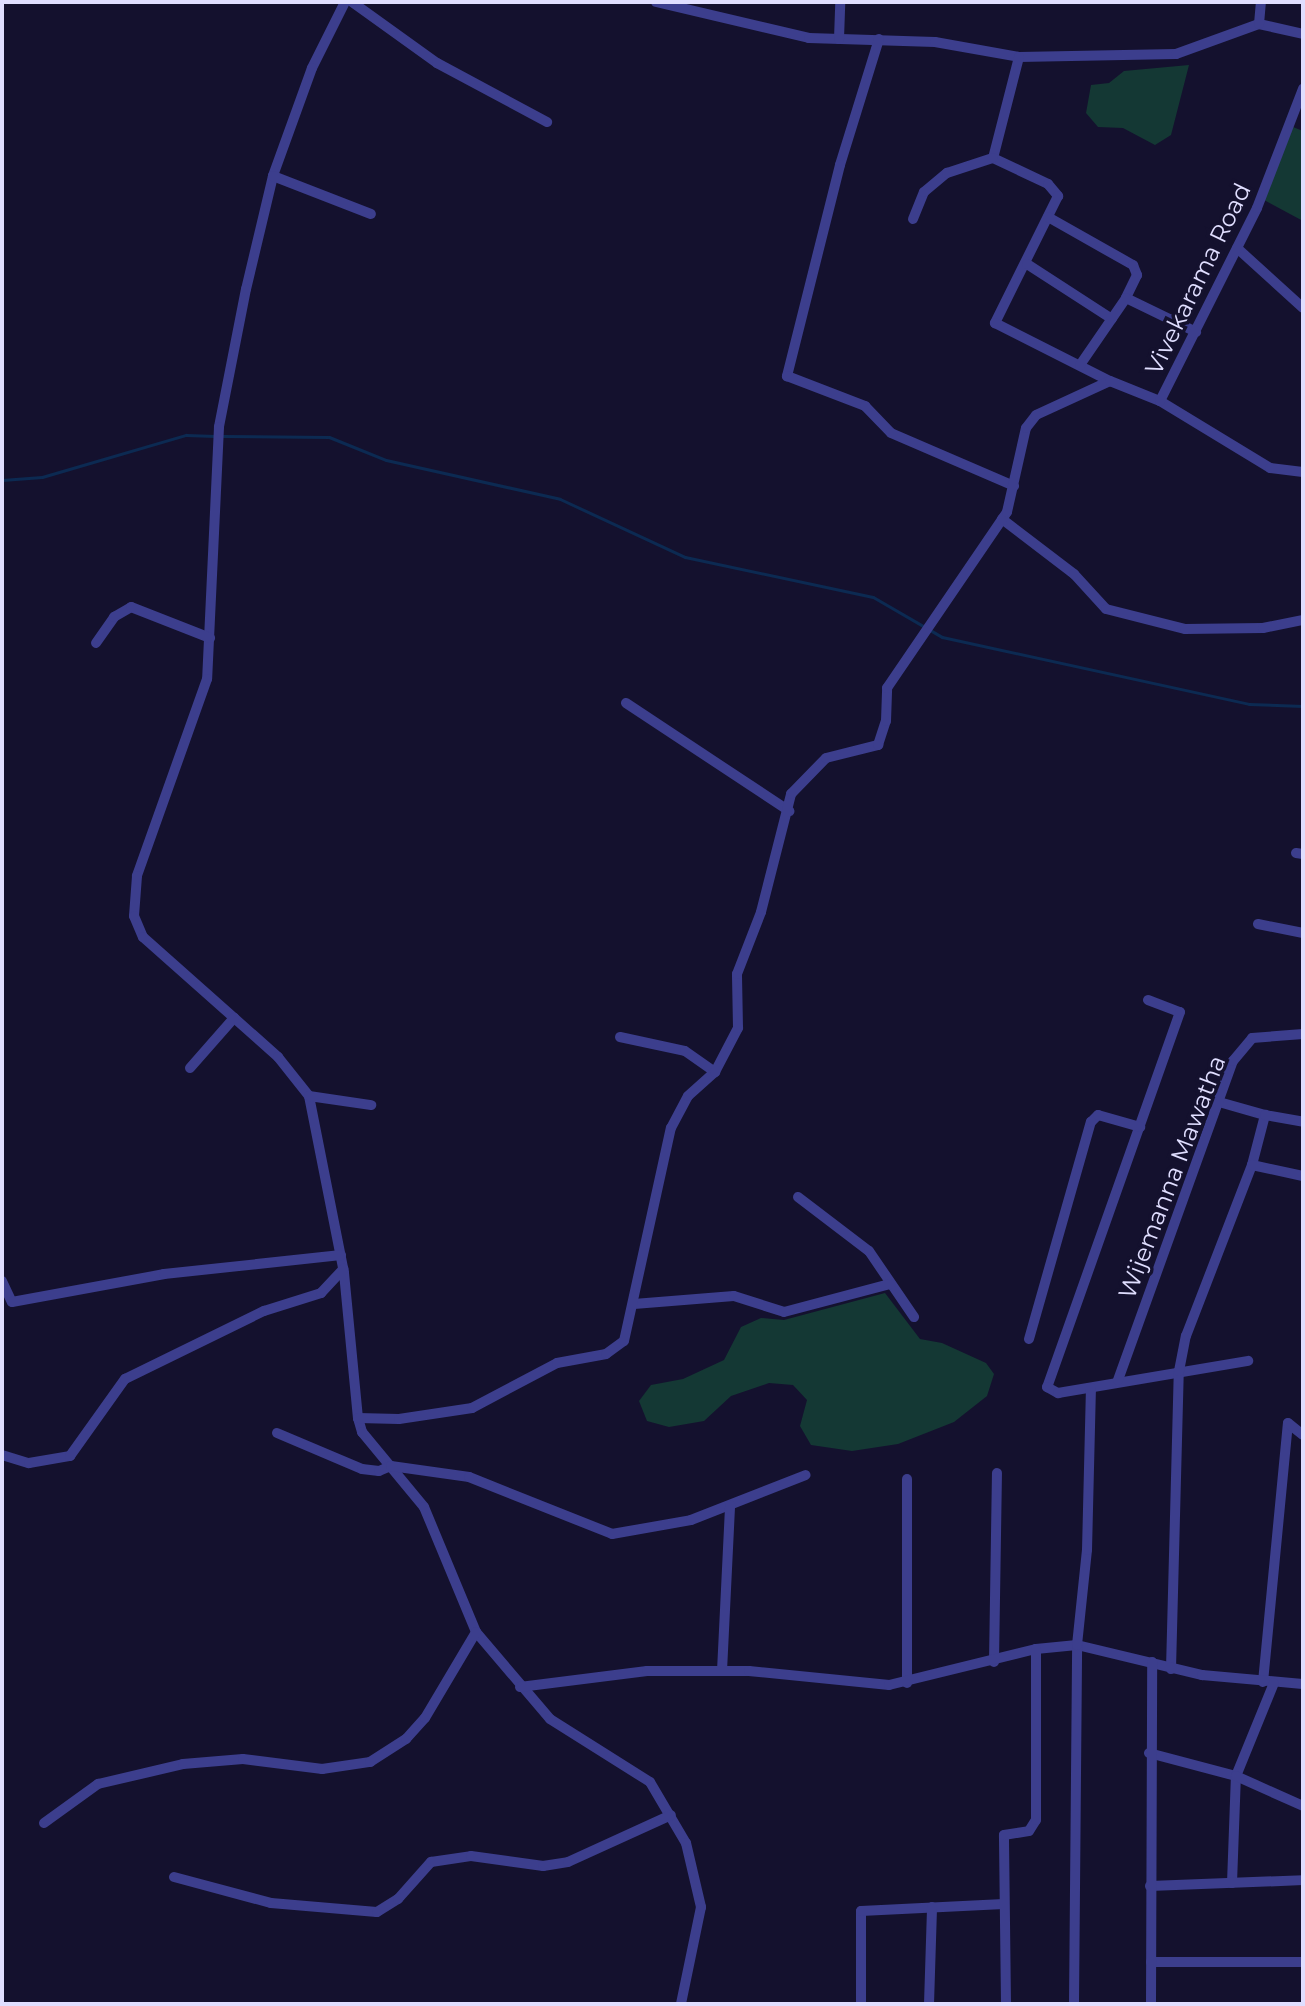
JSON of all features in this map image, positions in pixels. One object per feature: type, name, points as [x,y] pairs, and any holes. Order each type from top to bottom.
[{"type":"street","points":[[345,2],[312,68],[273,176],[219,427],[207,679],[133,900],[143,937],[278,1057],[309,1096],[341,1255],[362,1432],[424,1507],[476,1632],[550,1719],[650,1782],[671,1815],[697,1876],[701,1907],[681,2004]]},
{"type":"street","points":[[352,2],[437,63],[547,122]]},
{"type":"street","points":[[656,2],[809,38],[935,42],[1019,57],[1176,54],[1259,24],[1303,34]]},
{"type":"street","points":[[839,39],[840,2]]},
{"type":"street","points":[[1259,24],[1261,2]]},
{"type":"street","points":[[879,39],[840,165],[787,376],[865,406],[891,433],[1014,486]]},
{"type":"street","points":[[993,158],[1019,57]]},
{"type":"street","name":"Vivekarama Road","points":[[358,1418],[399,1419],[472,1408],[557,1363],[606,1354],[624,1341],[634,1304],[645,1228],[671,1128],[688,1096],[715,1072],[738,1028],[737,974],[761,912],[791,794],[826,758],[878,745],[886,721],[887,688],[1002,519],[1014,486],[1026,428],[1036,415],[1110,381],[1160,401],[1237,248],[1303,89]]},
{"type":"street","points":[[913,219],[924,192],[947,173],[993,158],[1048,184],[1058,196],[1027,264],[995,323],[1110,381]]},
{"type":"street","points":[[273,176],[371,214]]},
{"type":"street","points":[[1048,217],[1133,265],[1137,275],[1126,298],[1080,365]]},
{"type":"street","points":[[1237,248],[1303,308]]},
{"type":"street","points":[[1027,264],[1112,319]]},
{"type":"street","points":[[1126,298],[1196,332]]},
{"type":"street","points":[[1160,401],[1270,468],[1303,472]]},
{"type":"street","points":[[1002,519],[1074,574],[1106,609],[1185,629],[1263,628],[1303,620]]},
{"type":"street","points":[[96,643],[114,617],[131,607],[210,638]]},
{"type":"street","points":[[626,703],[789,811]]},
{"type":"street","points":[[1258,924],[1303,933]]},
{"type":"street","points":[[1148,1000],[1180,1012],[1047,1387],[1058,1393],[1118,1380],[1248,1361]]},
{"type":"street","points":[[190,1068],[234,1018]]},
{"type":"street","name":"Wijemanna Mawatha","points":[[1118,1380],[1233,1061],[1252,1038],[1303,1034]]},
{"type":"street","points":[[620,1037],[685,1051],[715,1072]]},
{"type":"street","points":[[309,1096],[371,1105]]},
{"type":"street","points":[[1219,1102],[1303,1122]]},
{"type":"street","points":[[1029,1339],[1091,1122],[1098,1115],[1140,1127]]},
{"type":"street","points":[[1171,1669],[1179,1371],[1186,1336],[1252,1165],[1265,1115]]},
{"type":"street","points":[[1252,1165],[1303,1176]]},
{"type":"street","points":[[798,1197],[852,1234],[914,1317]]},
{"type":"street","points":[[2,1281],[12,1302],[164,1274],[341,1255]]},
{"type":"street","points":[[2,1455],[29,1463],[70,1456],[125,1379],[264,1311],[321,1293],[343,1269]]},
{"type":"street","points":[[634,1304],[734,1296],[784,1312],[890,1284]]},
{"type":"street","points":[[1074,2004],[1077,1645],[1087,1550],[1091,1388]]},
{"type":"street","points":[[1232,1883],[1236,1776],[1269,1683],[1288,1423],[1303,1435]]},
{"type":"street","points":[[277,1433],[362,1469],[379,1471],[391,1466],[469,1477],[612,1534],[691,1520],[806,1475]]},
{"type":"street","points":[[994,1662],[997,1473]]},
{"type":"street","points":[[907,1479],[907,1683]]},
{"type":"street","points":[[722,1671],[730,1505]]},
{"type":"street","points":[[44,1823],[98,1784],[183,1764],[243,1759],[293,1769],[370,1762],[406,1739],[425,1718],[476,1632]]},
{"type":"street","points":[[520,1687],[647,1671],[722,1671],[907,1683],[1036,1649],[1077,1645],[1171,1669],[1269,1683],[1303,1684]]},
{"type":"street","points":[[1006,2004],[1004,1835],[1029,1831],[1036,1820],[1036,1649]]},
{"type":"street","points":[[1151,2004],[1149,1753],[1152,1662]]},
{"type":"street","points":[[1149,1753],[1236,1776],[1303,1806]]},
{"type":"street","points":[[174,1877],[271,1903],[337,1912],[377,1912],[398,1899],[431,1862],[471,1856],[543,1866],[568,1862],[671,1815]]},
{"type":"street","points":[[1150,1886],[1303,1880]]},
{"type":"street","points":[[861,2004],[861,1911],[1004,1904]]},
{"type":"street","points":[[929,2004],[932,1907]]},
{"type":"street","points":[[1151,1962],[1303,1962]]},
{"type":"green space","points":[[1189,65],[1171,135],[1155,145],[1123,128],[1098,127],[1086,113],[1091,85],[1109,83],[1124,71]]},
{"type":"green space","points":[[1293,127],[1303,131],[1303,221],[1264,200]]},
{"type":"green space","points":[[885,1293],[920,1339],[942,1343],[986,1363],[994,1374],[987,1396],[954,1422],[898,1444],[852,1451],[811,1445],[800,1426],[807,1400],[793,1385],[769,1383],[731,1396],[704,1421],[669,1427],[647,1421],[639,1401],[651,1385],[683,1379],[724,1360],[741,1327],[761,1318],[784,1320]]},
{"type":"waterway","points":[[2,480],[42,477],[186,435],[215,436]]},
{"type":"waterway","points":[[223,436],[329,437],[386,460],[560,499],[685,557],[873,597],[942,637],[1249,704],[1303,706]]}]
